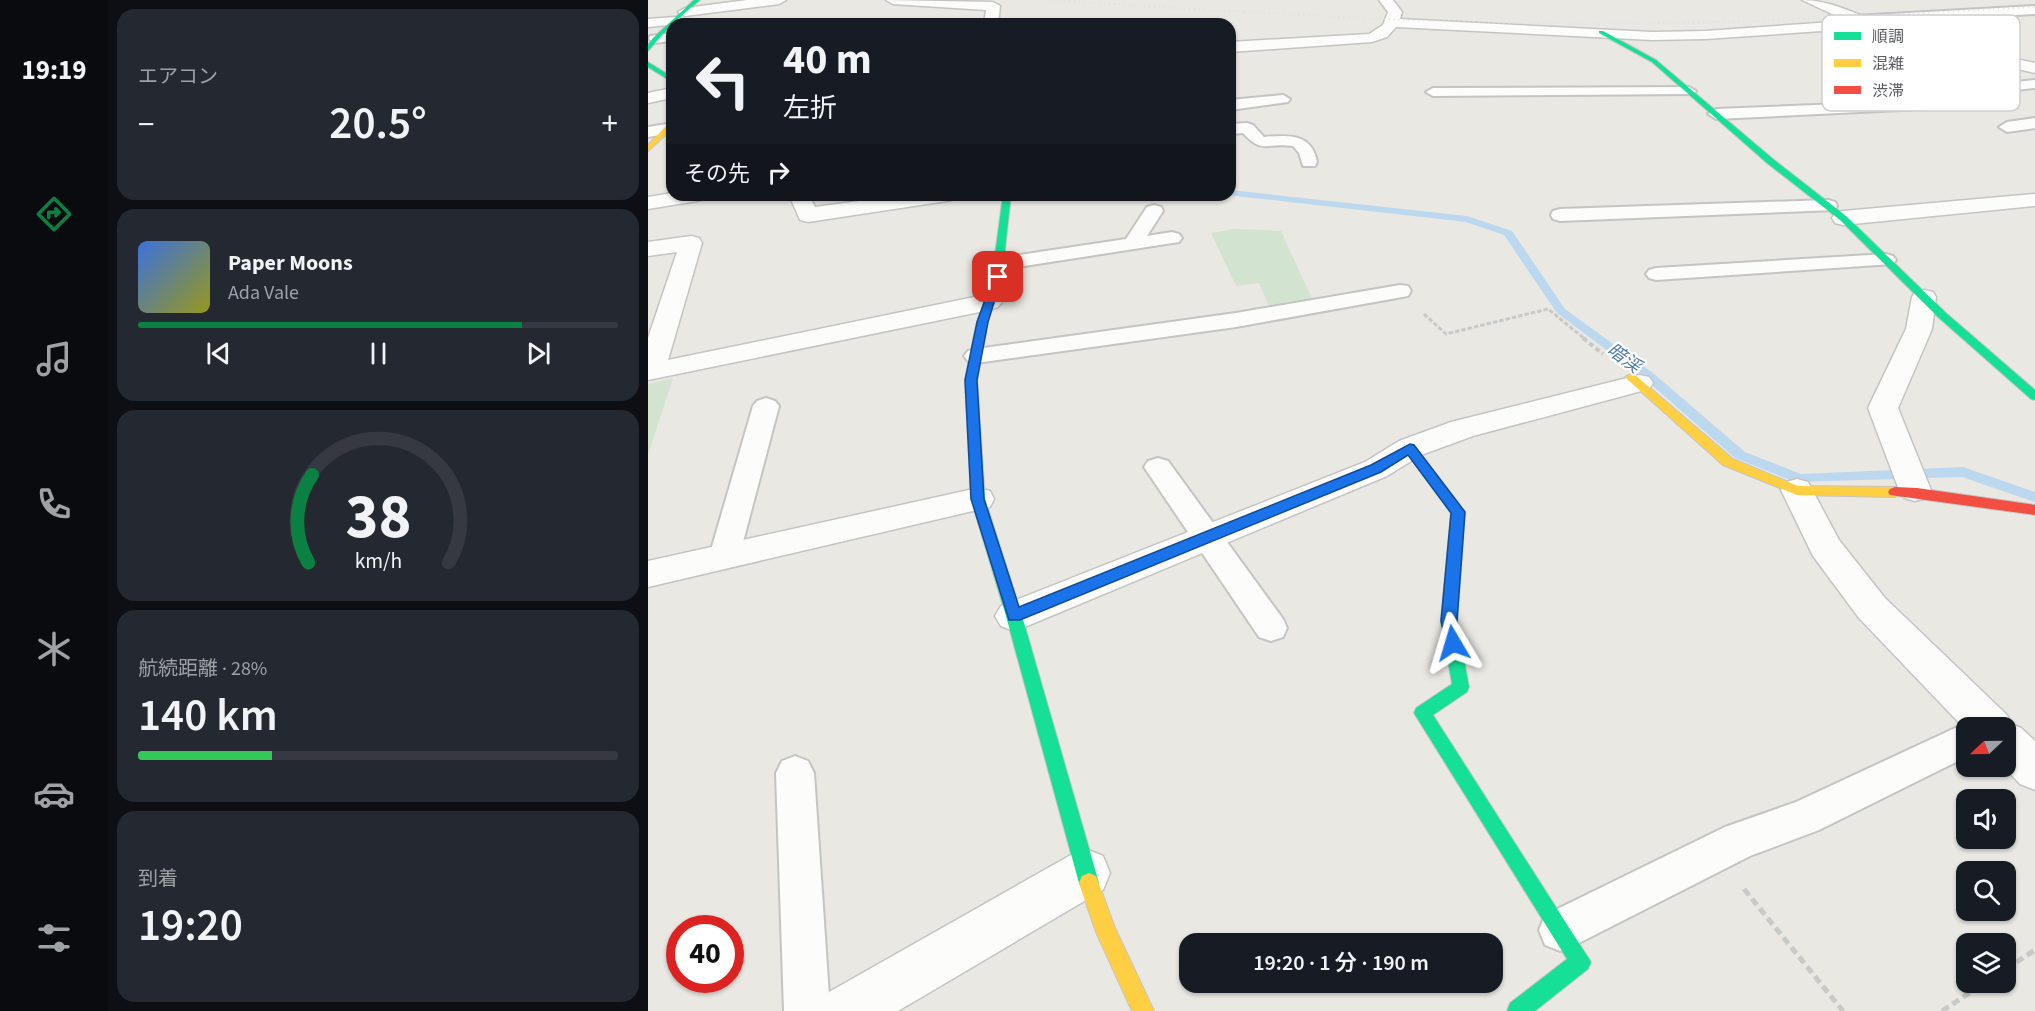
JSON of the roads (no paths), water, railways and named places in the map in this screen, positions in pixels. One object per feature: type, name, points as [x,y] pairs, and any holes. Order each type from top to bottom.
[{"type":"main road","points":[[680,16],[697,0]]},
{"type":"main road","points":[[1601,32],[1654,61],[1835,212],[1924,297],[2035,396]]},
{"type":"main road","points":[[648,64],[666,76]]},
{"type":"main road","points":[[648,150],[666,131]]},
{"type":"main road","points":[[1006,201],[999,264],[982,322],[971,380],[978,499],[1014,616],[1086,873],[1106,932],[1143,1011]]},
{"type":"main road","points":[[1635,380],[1728,462],[1797,490],[1916,491],[2035,510]]},
{"type":"main road","points":[[1410,448],[1458,512],[1449,621],[1461,687],[1422,713],[1581,962],[1518,1011]]},
{"type":"street","points":[[671,18],[779,0]]},
{"type":"street","points":[[893,0],[993,6],[992,18]]},
{"type":"street","points":[[1236,47],[1372,38],[1384,33],[1393,23],[1395,12],[1386,0]]},
{"type":"street","points":[[1809,0],[1853,15]]},
{"type":"street","points":[[648,23],[666,19]]},
{"type":"street","points":[[1393,23],[1652,36],[1705,35],[1822,21]]},
{"type":"street","points":[[2020,65],[2035,68]]},
{"type":"street","points":[[648,98],[666,94]]},
{"type":"street","points":[[648,202],[666,199]]},
{"type":"street","points":[[1835,212],[2035,200]]},
{"type":"street","points":[[802,201],[808,215],[905,201]]},
{"type":"street","points":[[648,249],[691,243],[649,371],[989,302]]},
{"type":"street","points":[[1916,491],[1883,408],[1919,329],[1924,297]]},
{"type":"street","points":[[1014,616],[1376,468],[1410,448],[1462,429],[1635,380]]},
{"type":"street","points":[[1797,490],[1826,547],[1872,608],[1982,717]]},
{"type":"street","points":[[648,574],[978,499]]},
{"type":"street","points":[[2016,751],[2035,770]]},
{"type":"street","points":[[848,1011],[1086,873]]},
{"type":"lane","points":[[1884,6],[1995,0]]},
{"type":"lane","points":[[1910,15],[2035,10]]},
{"type":"lane","points":[[2020,86],[2035,84]]},
{"type":"lane","points":[[1433,92],[1689,91]]},
{"type":"lane","points":[[1236,104],[1283,99]]},
{"type":"lane","points":[[1716,114],[1822,110]]},
{"type":"lane","points":[[2007,126],[2035,123]]},
{"type":"lane","points":[[648,132],[666,128]]},
{"type":"lane","points":[[1236,129],[1246,128],[1260,142],[1302,143],[1309,152],[1310,162]]},
{"type":"lane","points":[[1132,244],[1154,211]]},
{"type":"lane","points":[[1560,215],[1835,212]]},
{"type":"lane","points":[[999,264],[1172,238]]},
{"type":"lane","points":[[1656,274],[1886,260]]},
{"type":"lane","points":[[976,356],[1236,320],[1400,291]]},
{"type":"lane","points":[[724,557],[766,406]]},
{"type":"lane","points":[[1158,467],[1271,627]]},
{"type":"lane","points":[[1560,930],[1739,841],[1805,817],[1956,744]]},
{"type":"lane","points":[[795,772],[807,1011]]},
{"type":"waterway","name":"暗渓","points":[[1236,194],[1467,219],[1508,233],[1561,311],[1649,376],[1740,455],[1800,479],[1963,472],[2035,497]]},
{"type":"railway","points":[[1049,0],[1383,19],[1517,23],[1640,24],[1822,18]]},
{"type":"railway","points":[[1885,15],[2035,7]]}]
